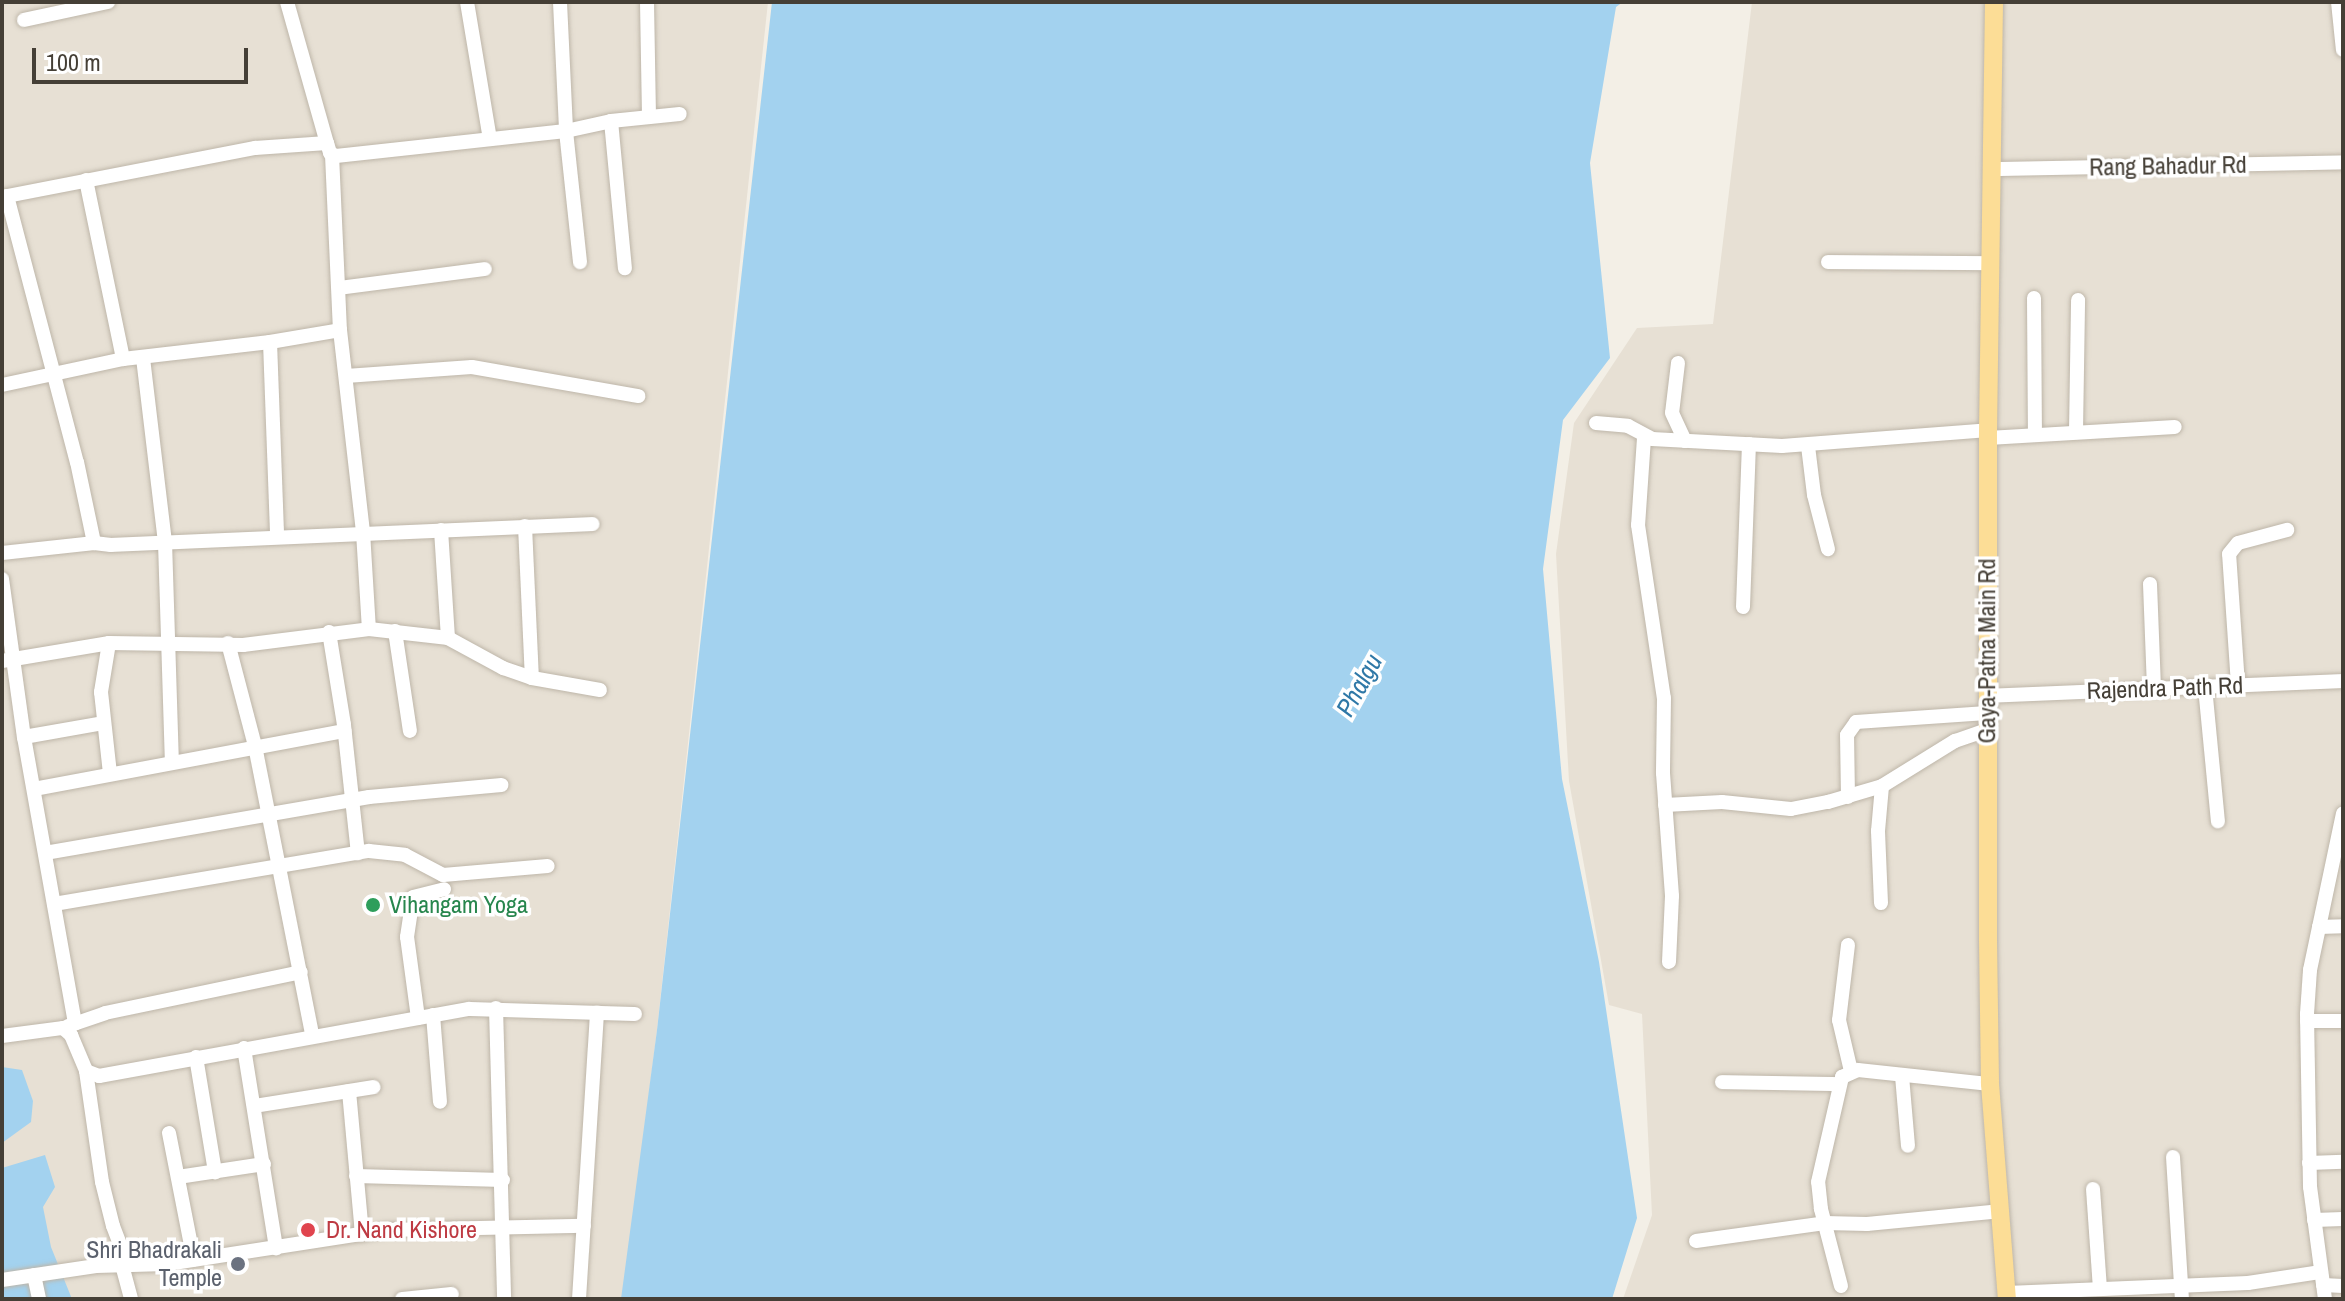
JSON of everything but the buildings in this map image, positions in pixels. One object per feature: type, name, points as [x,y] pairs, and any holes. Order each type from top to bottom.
[{"type":"main road","name":"Gaya-Patna Main Rd","points":[[1994,2],[1988,434],[1990,1084],[2007,1296]]},
{"type":"street","points":[[24,20],[108,2]]},
{"type":"street","points":[[287,2],[330,149],[340,330],[363,532],[369,629]]},
{"type":"street","points":[[467,2],[490,139]]},
{"type":"street","points":[[560,2],[566,131],[580,262]]},
{"type":"street","points":[[647,2],[649,117]]},
{"type":"street","points":[[2338,2],[2343,50]]},
{"type":"street","points":[[94,543],[54,375],[4,197],[255,148],[330,149],[490,139],[680,114]]},
{"type":"street","points":[[611,121],[625,268]]},
{"type":"street","name":"Rang Bahadur Rd","points":[[1994,169],[2343,162]]},
{"type":"street","points":[[86,180],[123,359]]},
{"type":"street","points":[[1828,262],[1991,263]]},
{"type":"street","points":[[339,288],[485,269]]},
{"type":"street","points":[[2034,298],[2035,434]]},
{"type":"street","points":[[2076,432],[2078,300]]},
{"type":"street","points":[[2,385],[123,359],[270,342],[340,330]]},
{"type":"street","points":[[270,342],[277,537]]},
{"type":"street","points":[[143,358],[165,542],[172,762]]},
{"type":"street","points":[[1678,363],[1672,413],[1685,441]]},
{"type":"street","points":[[346,376],[472,367],[639,396]]},
{"type":"street","points":[[1596,423],[1628,426],[1644,438],[1808,446],[1988,434],[2175,427]]},
{"type":"street","points":[[1644,438],[1638,525],[1663,682],[1665,805],[1672,896],[1669,962]]},
{"type":"street","points":[[1743,607],[1749,444]]},
{"type":"street","points":[[1808,446],[1814,495],[1828,549]]},
{"type":"street","points":[[2,553],[94,543],[593,524]]},
{"type":"street","points":[[525,526],[532,678]]},
{"type":"street","points":[[441,530],[448,638]]},
{"type":"street","points":[[2238,685],[2229,554],[2238,543],[2287,530]]},
{"type":"street","points":[[2,579],[7,661],[54,904],[69,1026],[86,1071],[102,1182],[131,1299]]},
{"type":"street","points":[[2150,584],[2154,688]]},
{"type":"street","points":[[7,661],[109,643],[243,645],[369,629],[448,638],[503,668],[532,678],[600,690]]},
{"type":"street","points":[[395,631],[410,731]]},
{"type":"street","points":[[329,632],[345,731],[358,853]]},
{"type":"street","points":[[109,643],[101,692],[110,774]]},
{"type":"street","points":[[228,643],[255,746],[312,1035]]},
{"type":"street","name":"Rajendra Path Rd","points":[[1848,797],[1847,735],[1856,722],[1987,713],[2154,688],[2343,681]]},
{"type":"street","points":[[2205,687],[2218,821]]},
{"type":"street","points":[[1665,805],[1722,802],[1791,809],[1848,797],[1882,786],[1955,741],[1987,713]]},
{"type":"street","points":[[24,737],[103,723]]},
{"type":"street","points":[[34,789],[345,731]]},
{"type":"street","points":[[45,853],[351,800],[501,785]]},
{"type":"street","points":[[1881,903],[1878,841],[1882,786]]},
{"type":"street","points":[[2323,1286],[2309,1163],[2307,1021],[2310,970],[2343,817]]},
{"type":"street","points":[[54,904],[381,851],[405,855],[443,875],[548,866]]},
{"type":"street","points":[[440,1102],[426,1016],[407,937],[413,897],[444,889]]},
{"type":"street","points":[[2319,927],[2343,926]]},
{"type":"street","points":[[1848,945],[1839,1020],[1851,1071]]},
{"type":"street","points":[[2,1036],[69,1026],[105,1013],[301,972]]},
{"type":"street","points":[[496,1008],[504,1299]]},
{"type":"street","points":[[86,1071],[99,1076],[312,1035],[496,1008],[635,1014]]},
{"type":"street","points":[[579,1299],[597,1013]]},
{"type":"street","points":[[2307,1021],[2343,1021]]},
{"type":"street","points":[[244,1048],[276,1248]]},
{"type":"street","points":[[196,1057],[215,1172]]},
{"type":"street","points":[[1851,1071],[1990,1084]]},
{"type":"street","points":[[1841,1286],[1825,1223],[1819,1172],[1831,1136],[1839,1084],[1851,1071]]},
{"type":"street","points":[[1902,1076],[1908,1146]]},
{"type":"street","points":[[1722,1082],[1839,1084]]},
{"type":"street","points":[[254,1106],[374,1087]]},
{"type":"street","points":[[349,1091],[362,1234]]},
{"type":"street","points":[[169,1133],[194,1260]]},
{"type":"street","points":[[2173,1157],[2181,1293]]},
{"type":"street","points":[[2309,1163],[2343,1162]]},
{"type":"street","points":[[178,1177],[264,1164]]},
{"type":"street","points":[[356,1176],[503,1180]]},
{"type":"street","points":[[2093,1189],[2095,1291]]},
{"type":"street","points":[[1696,1241],[1825,1223],[1867,1224],[2001,1211]]},
{"type":"street","points":[[2314,1220],[2343,1219]]},
{"type":"street","points":[[2,1280],[194,1260],[362,1234],[442,1226],[584,1226]]},
{"type":"street","points":[[34,1275],[39,1299]]},
{"type":"street","points":[[2007,1296],[2095,1291],[2181,1293],[2248,1283],[2343,1286]]},
{"type":"street","points":[[402,1299],[452,1294]]},
{"type":"shaded area","points":[[2,2],[768,2],[657,1030],[623,1299],[2,1299]]},
{"type":"shaded area","points":[[1752,2],[2343,2],[2343,1299],[1623,1299],[1652,1215],[1642,1014],[1609,1005],[1569,781],[1556,554],[1574,423],[1637,328],[1713,324]]},
{"type":"water","name":"Phalgu","points":[[772,2],[1623,2],[1616,7],[1590,163],[1610,358],[1563,420],[1543,569],[1562,779],[1599,962],[1637,1218],[1612,1299],[621,1299],[657,1030]]},
{"type":"water","points":[[2,1067],[22,1070],[33,1101],[31,1122],[2,1143]]},
{"type":"water","points":[[45,1155],[55,1187],[43,1207],[51,1247],[72,1299],[2,1299],[2,1168]]},
{"type":"place","name":"Vihangam Yoga","points":[[373,905]]},
{"type":"place","name":"Dr. Nand Kishore","points":[[308,1230]]},
{"type":"place","name":"Shri Bhadrakali Temple","points":[[238,1264]]}]
